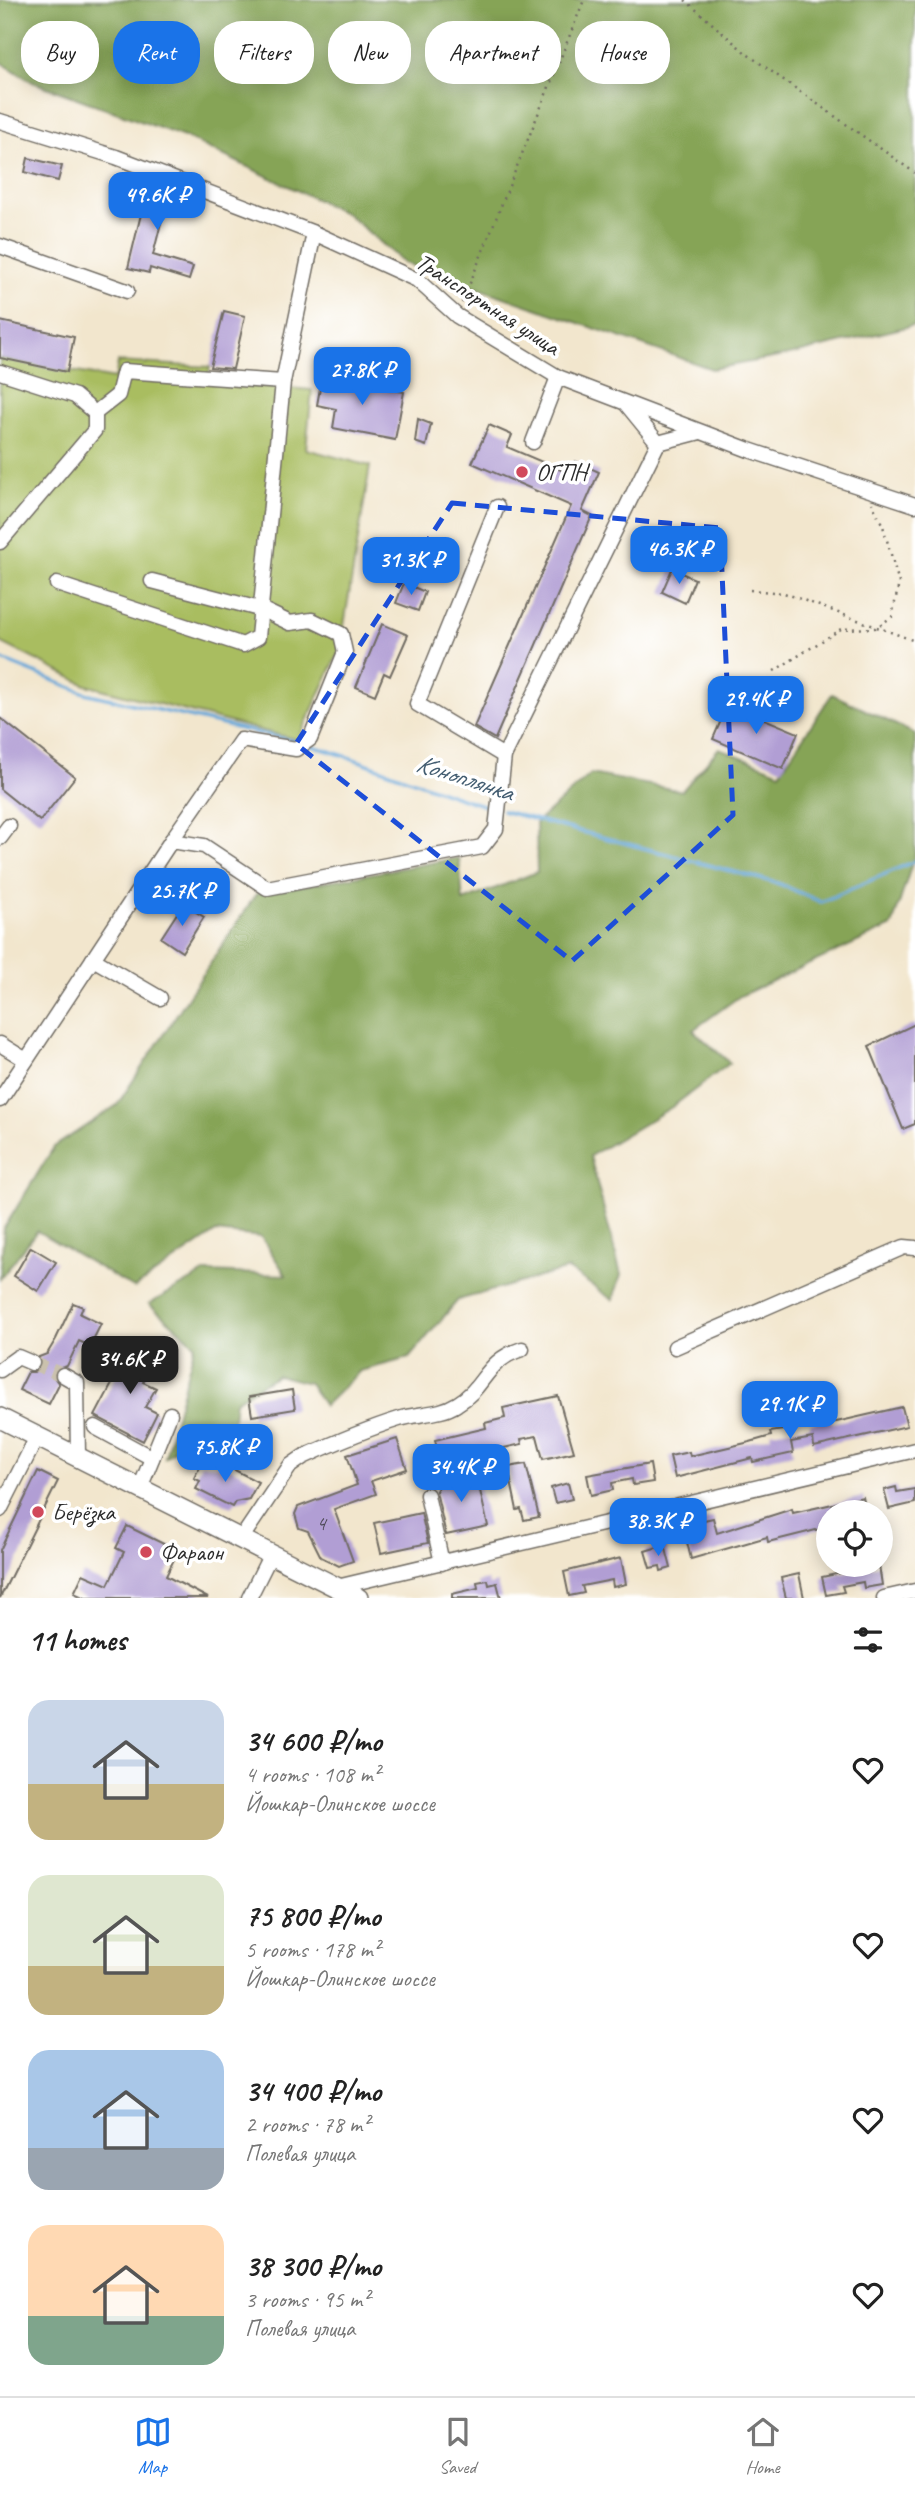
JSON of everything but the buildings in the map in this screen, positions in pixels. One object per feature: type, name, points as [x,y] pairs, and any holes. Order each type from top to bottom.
[{"type":"main road","points":[[0,1418],[358,1598]]},
{"type":"street","name":"Транспортная улица","points":[[0,121],[116,157],[314,233],[416,280],[457,316],[558,377],[700,432],[866,491],[915,505]]},
{"type":"street","points":[[57,584],[243,645],[258,637],[263,610],[283,382],[314,233]]},
{"type":"street","points":[[0,246],[127,291]]},
{"type":"street","points":[[95,413],[118,395],[124,371],[283,382]]},
{"type":"street","points":[[0,542],[95,430],[95,413],[75,396],[1,374]]},
{"type":"street","points":[[533,442],[558,377]]},
{"type":"street","points":[[627,405],[658,443]]},
{"type":"street","points":[[172,841],[204,846],[267,888],[482,847],[496,830],[504,756],[658,443],[700,432]]},
{"type":"street","points":[[496,507],[417,704],[504,756]]},
{"type":"street","points":[[0,1100],[240,740],[296,750],[310,739],[345,652],[341,634],[312,620],[290,623],[263,610],[152,581]]},
{"type":"street","points":[[0,838],[9,825]]},
{"type":"street","points":[[93,959],[160,999]]},
{"type":"street","points":[[0,1044],[26,1060]]},
{"type":"street","points":[[676,1347],[904,1247],[915,1248]]},
{"type":"street","points":[[241,1539],[290,1466],[303,1457],[401,1418],[441,1411],[458,1404],[491,1365],[505,1354],[522,1349]]},
{"type":"street","points":[[0,1370],[18,1357],[32,1363]]},
{"type":"street","points":[[63,1375],[77,1383],[78,1457]]},
{"type":"street","points":[[140,1488],[170,1414]]},
{"type":"street","points":[[95,1427],[152,1458]]},
{"type":"street","points":[[0,1510],[4,1493],[37,1437]]},
{"type":"street","points":[[337,1587],[915,1450]]},
{"type":"street","points":[[427,1495],[442,1563]]},
{"type":"street","points":[[249,1598],[271,1554]]},
{"type":"street","points":[[884,1598],[915,1591]]},
{"type":"path","points":[[457,316],[584,0]]},
{"type":"path","points":[[685,0],[747,54],[915,173]]},
{"type":"path","points":[[774,671],[804,649],[841,629],[875,628],[892,617],[899,583],[883,526],[866,491]]},
{"type":"path","points":[[750,590],[784,593],[915,641]]},
{"type":"highlighted area","points":[[452,503],[720,528],[733,815],[572,961],[296,744]]},
{"type":"green space","points":[[0,0],[915,0],[915,325],[789,355],[712,369],[405,263],[347,214],[187,138],[38,84],[99,84],[99,21],[21,21],[21,75],[0,62]]},
{"type":"green space","points":[[0,358],[115,379],[118,362],[210,367],[208,382],[312,390],[306,449],[370,466],[340,650],[298,740],[86,685],[0,642]]},
{"type":"green space","points":[[832,694],[915,734],[915,854],[892,926],[740,996],[693,1030],[730,1063],[672,1107],[590,1156],[621,1275],[613,1300],[568,1269],[458,1300],[409,1358],[360,1371],[324,1406],[309,1383],[277,1375],[235,1401],[230,1451],[199,1433],[165,1457],[195,1344],[149,1304],[206,1272],[286,1275],[261,1237],[216,1232],[134,1288],[37,1231],[0,1279],[4,1228],[54,1147],[117,1105],[256,894],[459,858],[463,901],[537,872],[536,823],[591,774],[682,791],[719,748],[780,772]]},
{"type":"waterway","name":"Коноплянка","points":[[0,659],[85,693],[297,742]]},
{"type":"waterway","name":"Коноплянка","points":[[308,745],[496,809]]},
{"type":"waterway","name":"Коноплянка","points":[[503,811],[780,884],[821,902],[915,861]]},
{"type":"tunnel","points":[[32,1363],[63,1375]]},
{"type":"place","name":"ОГПН","points":[[522,472]]},
{"type":"place","name":"Берёзка","points":[[38,1512]]},
{"type":"place","name":"Фараон","points":[[146,1552]]}]
